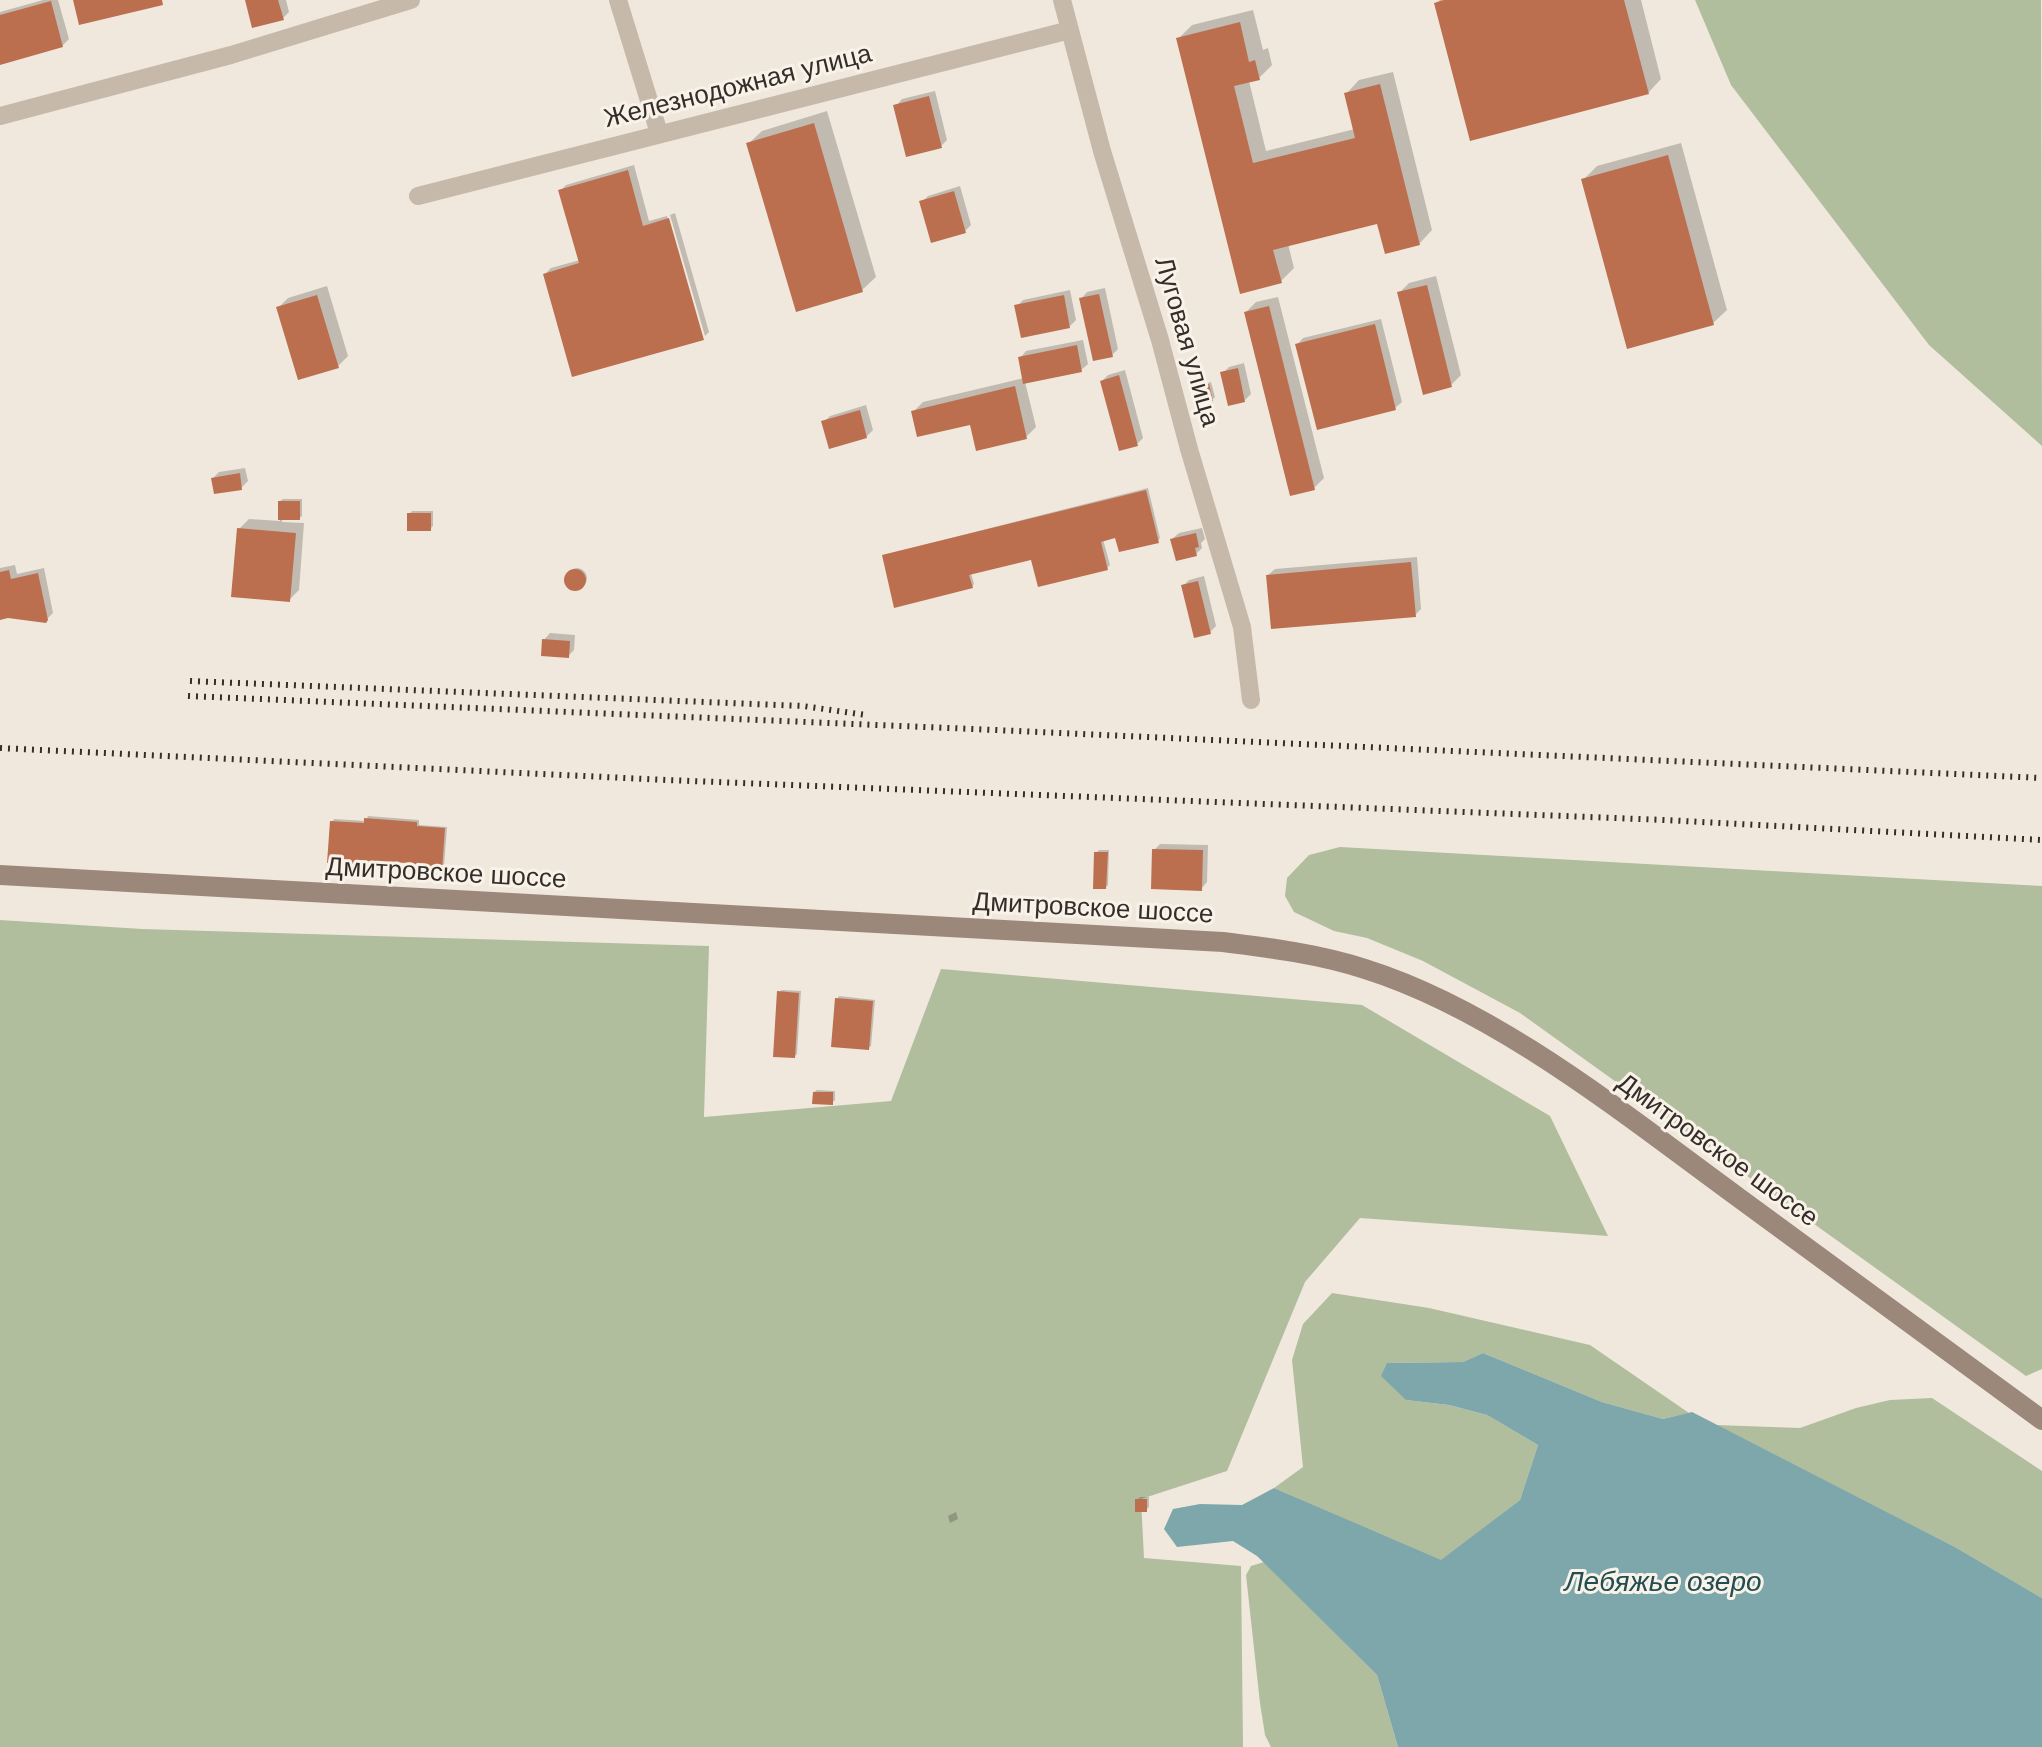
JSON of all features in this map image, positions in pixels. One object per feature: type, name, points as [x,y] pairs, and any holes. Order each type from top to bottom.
[{"type":"main road","name":"Дмитровское шоссе","points":[[0,875],[1223,942],[1326,957],[1368,969],[1446,1001],[1522,1045],[1691,1163],[2042,1420]]},
{"type":"street","points":[[0,116],[231,55],[411,0]]},
{"type":"street","points":[[618,0],[659,133]]},
{"type":"street","name":"Луговая улица","points":[[1062,0],[1102,151],[1242,627],[1251,700]]},
{"type":"street","name":"Железнодожная улица","points":[[418,196],[1070,30]]},
{"type":"green space","points":[[1695,0],[2041,0],[2042,446],[1929,345],[1731,85]]},
{"type":"green space","points":[[1340,847],[2042,886],[2042,1369],[2026,1376],[1520,1013],[1423,961],[1367,938],[1334,931],[1294,912],[1285,896],[1287,878],[1309,855]]},
{"type":"green space","points":[[0,920],[142,929],[709,946],[704,1117],[891,1101],[941,969],[1362,1005],[1550,1116],[1608,1236],[1360,1218],[1305,1282],[1227,1471],[1141,1499],[1144,1558],[1241,1566],[1243,1747],[0,1747]]},
{"type":"green space","points":[[1332,1293],[1429,1308],[1590,1345],[1689,1413],[1663,1419],[1602,1402],[1483,1353],[1463,1362],[1387,1363],[1406,1400],[1449,1405],[1487,1415],[1538,1445],[1520,1500],[1441,1561],[1274,1488],[1303,1467],[1292,1360],[1303,1324]]},
{"type":"green space","points":[[1932,1398],[2042,1471],[2042,1598],[1955,1547],[1716,1425],[1800,1428],[1856,1408],[1890,1400]]},
{"type":"green space","points":[[1264,1562],[1377,1675],[1398,1747],[1271,1747],[1265,1735],[1260,1703],[1246,1575],[1251,1566]]},
{"type":"water","name":"Лебяжье озеро","points":[[1483,1353],[1602,1402],[1663,1419],[1692,1412],[1955,1547],[2042,1598],[2042,1747],[1398,1747],[1377,1675],[1257,1556],[1233,1541],[1177,1547],[1164,1529],[1173,1509],[1200,1504],[1242,1505],[1274,1488],[1441,1560],[1520,1500],[1538,1445],[1487,1415],[1449,1405],[1406,1400],[1381,1376],[1387,1363],[1463,1362]]},
{"type":"building","points":[[73,0],[162,0],[163,5],[79,25]]},
{"type":"building","points":[[245,0],[278,0],[284,20],[252,28]]},
{"type":"building","points":[[1444,0],[1624,0],[1649,94],[1470,141],[1434,3]]},
{"type":"building","points":[[51,1],[63,47],[0,65],[0,15]]},
{"type":"building","points":[[1240,22],[1249,62],[1255,60],[1260,80],[1234,86],[1253,163],[1355,138],[1344,93],[1380,84],[1420,245],[1385,254],[1377,224],[1273,250],[1282,283],[1240,294],[1176,38]]},
{"type":"building","points":[[929,96],[942,148],[906,157],[893,105]]},
{"type":"building","points":[[814,123],[863,292],[796,312],[746,143]]},
{"type":"building","points":[[1668,155],[1714,325],[1627,349],[1581,179]]},
{"type":"building","points":[[628,170],[643,226],[669,218],[704,340],[572,377],[543,274],[579,263],[558,190]]},
{"type":"building","points":[[954,191],[966,233],[931,243],[919,201]]},
{"type":"building","points":[[1427,285],[1452,387],[1423,395],[1397,292]]},
{"type":"building","points":[[1099,294],[1113,357],[1093,361],[1079,298]]},
{"type":"building","points":[[317,295],[339,368],[298,380],[276,307]]},
{"type":"building","points":[[1064,295],[1070,328],[1021,338],[1014,305]]},
{"type":"building","points":[[1269,306],[1315,490],[1290,496],[1244,312]]},
{"type":"building","points":[[1375,324],[1396,410],[1317,430],[1295,344]]},
{"type":"building","points":[[1077,345],[1082,372],[1023,384],[1018,357]]},
{"type":"building","points":[[1238,368],[1245,402],[1228,406],[1220,372]]},
{"type":"building","points":[[1119,375],[1138,446],[1119,451],[1100,381]]},
{"type":"building","points":[[1209,384],[1213,401],[1196,405],[1192,387]]},
{"type":"building","points":[[1015,386],[1027,439],[976,451],[970,425],[917,437],[911,411]]},
{"type":"building","points":[[860,410],[867,438],[829,449],[821,421]]},
{"type":"building","points":[[240,473],[242,490],[214,494],[211,478]]},
{"type":"building","points":[[1146,490],[1159,543],[1119,552],[1115,538],[1101,542],[1108,570],[1038,587],[1031,560],[969,575],[973,588],[894,608],[882,555]]},
{"type":"building","points":[[278,501],[300,501],[300,520],[278,520]]},
{"type":"building","points":[[407,513],[431,513],[431,531],[407,531]]},
{"type":"building","points":[[237,528],[296,533],[290,602],[231,597]]},
{"type":"building","points":[[1196,533],[1197,556],[1176,561],[1170,539]]},
{"type":"building","points":[[1411,562],[1416,617],[1271,629],[1266,575]]},
{"type":"building","points":[[575,569],[586,580],[575,591],[564,580]]},
{"type":"building","points":[[9,570],[11,579],[38,573],[48,620],[46,623],[8,618],[0,620],[0,572]]},
{"type":"building","points":[[1198,581],[1211,634],[1194,638],[1181,585]]},
{"type":"building","points":[[542,639],[570,641],[569,658],[541,656]]},
{"type":"building","points":[[364,818],[417,822],[417,826],[445,828],[442,871],[407,868],[407,863],[368,861],[368,866],[327,863],[330,821],[364,823]]},
{"type":"building","points":[[1152,849],[1203,850],[1202,891],[1151,889]]},
{"type":"building","points":[[1094,852],[1108,852],[1106,889],[1093,889]]},
{"type":"building","points":[[777,991],[799,993],[795,1058],[773,1057]]},
{"type":"building","points":[[835,998],[873,1001],[869,1050],[831,1047]]},
{"type":"building","points":[[813,1092],[833,1092],[833,1105],[812,1104]]},
{"type":"building","points":[[1135,1499],[1147,1499],[1147,1512],[1135,1512]]},
{"type":"railway","points":[[190,681],[803,706],[866,715]]},
{"type":"railway","points":[[188,696],[2042,778]]},
{"type":"railway","points":[[0,748],[667,780],[1664,820],[2042,840]]}]
